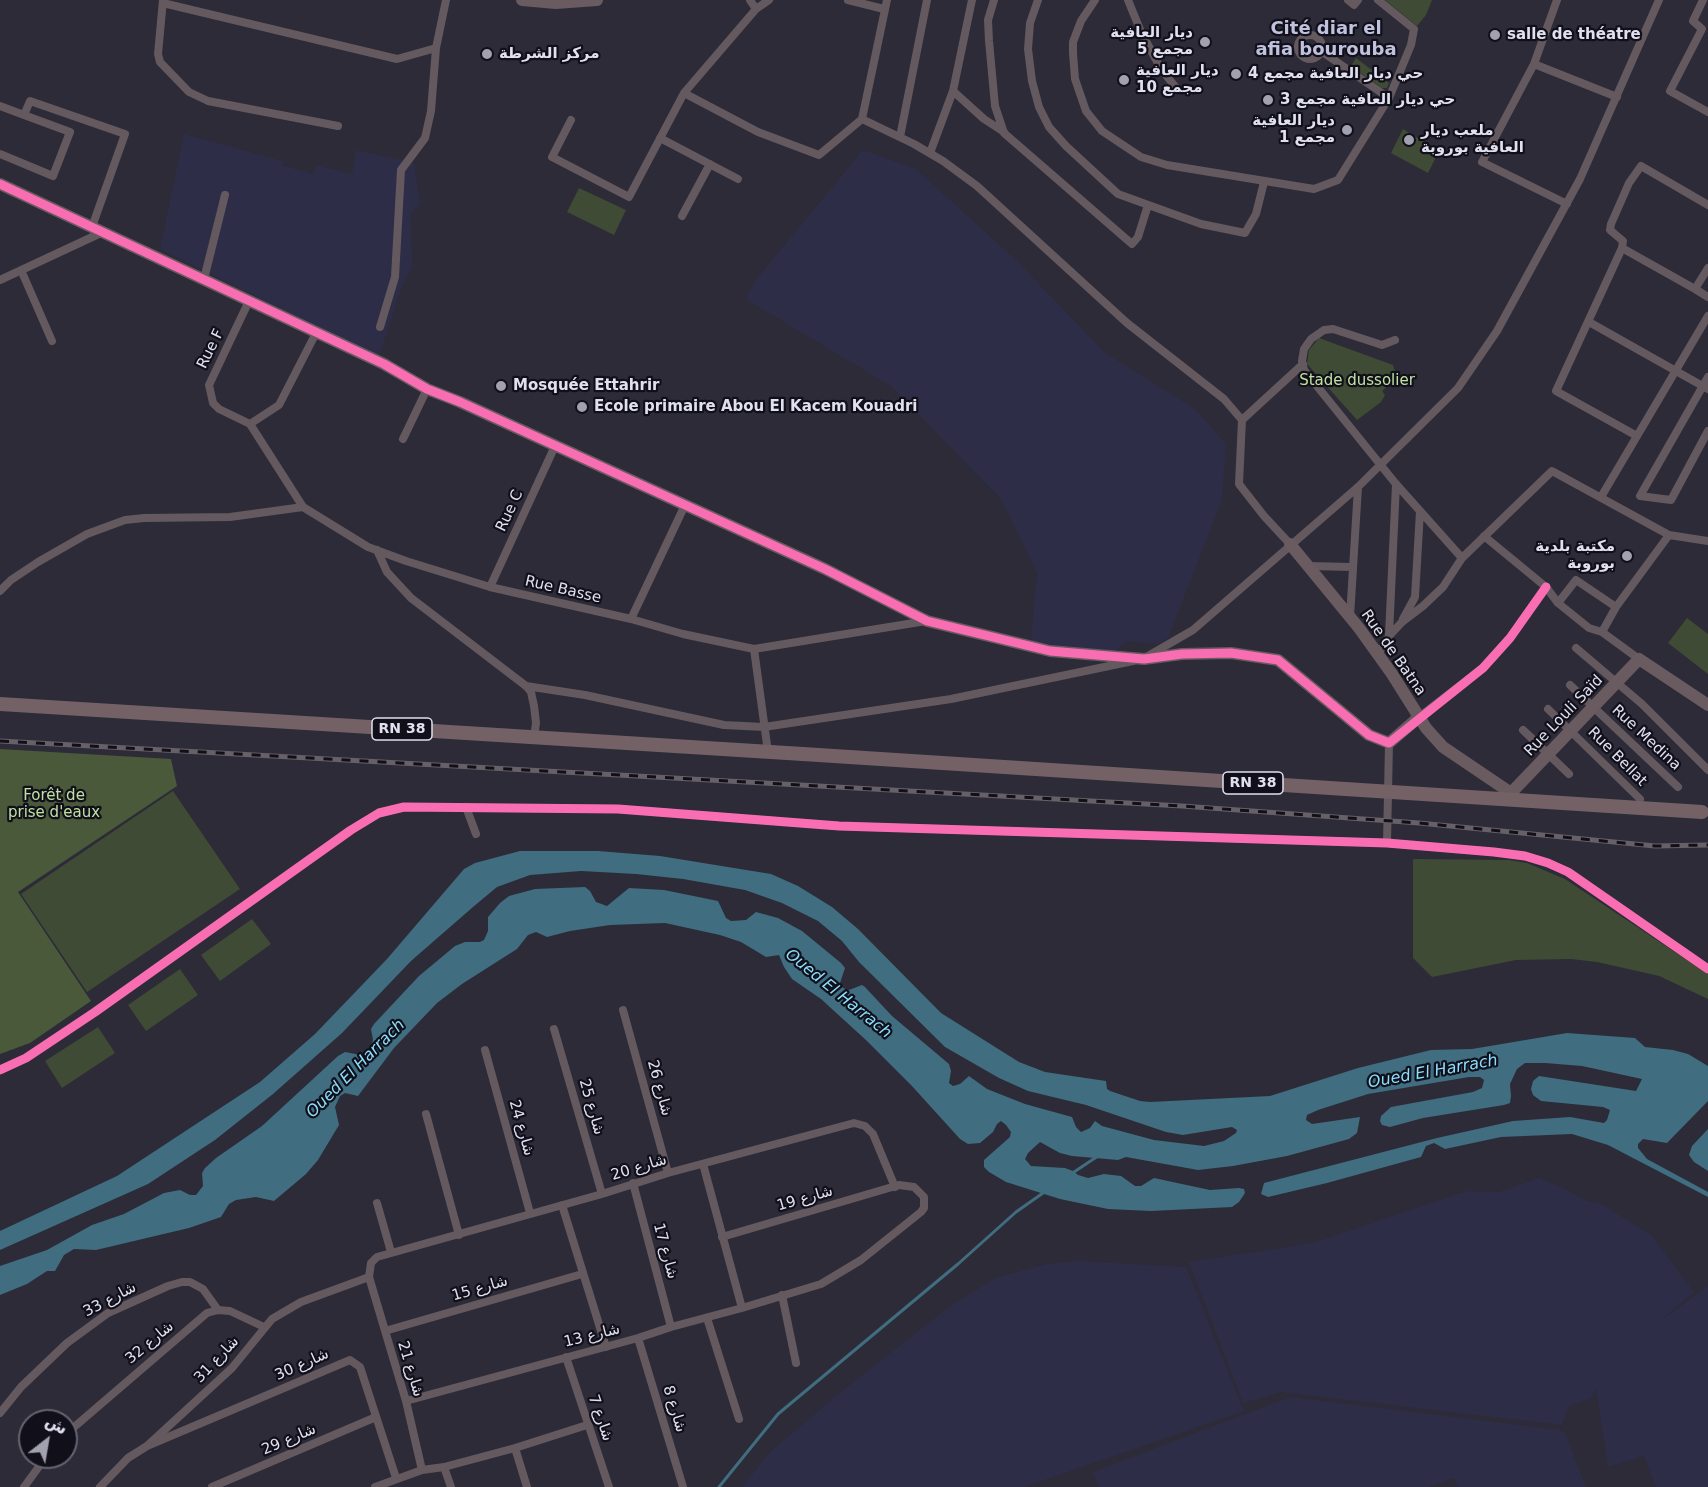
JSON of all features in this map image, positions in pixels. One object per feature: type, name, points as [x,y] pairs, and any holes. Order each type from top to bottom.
[{"type":"main road","name":"RN 38","points":[[0,704],[1708,813]]},
{"type":"street","points":[[380,327],[395,277],[400,170],[425,138],[436,48],[446,0]]},
{"type":"street","points":[[522,0],[556,3],[597,0]]},
{"type":"street","points":[[750,0],[756,9]]},
{"type":"street","points":[[571,120],[552,157],[629,197],[684,93],[756,9],[769,0]]},
{"type":"street","points":[[848,0],[884,9]]},
{"type":"street","points":[[684,93],[758,132],[819,155],[862,119],[887,0]]},
{"type":"street","points":[[900,137],[927,0]]},
{"type":"street","points":[[930,153],[953,91],[972,0]]},
{"type":"street","points":[[994,0],[988,20],[989,41],[995,106],[1004,133]]},
{"type":"street","points":[[1038,0],[1030,23],[1028,49],[1032,81],[1039,107],[1049,127],[1118,194],[1201,224],[1245,233],[1256,214],[1264,182]]},
{"type":"street","points":[[1095,0],[1081,21],[1073,42],[1073,53],[1075,79],[1086,111],[1102,131],[1141,157],[1158,163],[1314,189],[1338,180],[1389,98],[1411,45],[1414,29],[1378,0]]},
{"type":"street","points":[[1128,0],[1141,32],[1161,69],[1177,89]]},
{"type":"street","points":[[1348,0],[1354,5],[1358,0]]},
{"type":"street","points":[[1557,0],[1534,64],[1482,162],[1567,204]]},
{"type":"street","points":[[0,184],[384,364],[427,389],[825,569],[927,621],[1050,651],[1144,659],[1193,630],[1358,487],[1458,388],[1497,331],[1580,179],[1659,0]]},
{"type":"street","points":[[1703,0],[1693,21],[1705,30],[1670,91],[1708,112]]},
{"type":"street","points":[[338,126],[208,101],[189,92],[160,62],[158,54],[163,2],[350,50],[397,59],[436,48]]},
{"type":"street","points":[[1321,51],[1389,98]]},
{"type":"street","points":[[1534,64],[1617,97]]},
{"type":"street","points":[[953,91],[984,119],[1004,133],[1112,230],[1132,244],[1138,237],[1148,205]]},
{"type":"street","points":[[0,280],[97,230],[124,134],[30,101],[24,115]]},
{"type":"street","points":[[0,106],[70,132],[53,176],[0,154]]},
{"type":"street","points":[[862,119],[930,153],[977,186],[1127,323],[1224,399],[1242,420],[1302,364]]},
{"type":"street","points":[[660,138],[738,179]]},
{"type":"street","points":[[682,216],[710,164]]},
{"type":"street","points":[[1637,436],[1556,391],[1622,248],[1623,241],[1610,230],[1611,224],[1629,183],[1641,166],[1708,205]]},
{"type":"street","points":[[204,279],[225,195]]},
{"type":"street","points":[[1622,248],[1708,297]]},
{"type":"street","points":[[1695,289],[1708,268]]},
{"type":"street","points":[[21,270],[52,341]]},
{"type":"street","name":"Rue F","points":[[249,301],[209,385],[213,403],[219,409],[250,424]]},
{"type":"street","points":[[1601,497],[1708,316]]},
{"type":"street","points":[[1589,322],[1705,387]]},
{"type":"street","points":[[1395,340],[1382,345],[1333,328],[1324,330],[1311,339],[1304,349],[1302,364],[1304,370],[1396,484],[1462,558]]},
{"type":"street","points":[[250,424],[279,405],[316,333]]},
{"type":"street","points":[[1708,377],[1705,387],[1640,496],[1671,500],[1708,431]]},
{"type":"street","points":[[403,439],[427,389]]},
{"type":"street","name":"Rue de Batna","points":[[1242,420],[1239,484],[1350,617],[1378,654],[1426,728],[1443,747],[1511,793]]},
{"type":"street","name":"Rue Basse","points":[[250,424],[303,507],[355,540],[377,550],[490,587],[754,650],[927,621]]},
{"type":"street","name":"Rue C","points":[[490,587],[555,446]]},
{"type":"street","points":[[1378,654],[1389,636],[1402,622],[1443,587],[1462,558],[1552,471],[1669,535],[1708,541]]},
{"type":"street","points":[[1389,636],[1396,484]]},
{"type":"street","points":[[1350,617],[1358,487]]},
{"type":"street","points":[[631,619],[685,505]]},
{"type":"street","points":[[0,591],[11,580],[38,562],[87,534],[124,520],[230,517],[303,507]]},
{"type":"street","points":[[1402,622],[1415,597],[1420,511]]},
{"type":"street","points":[[1602,632],[1616,607],[1669,535]]},
{"type":"street","points":[[1484,536],[1546,586],[1558,603],[1589,628],[1602,632],[1708,705]]},
{"type":"street","points":[[377,550],[387,572],[411,598],[526,686],[531,692],[534,706],[536,723],[534,737]]},
{"type":"street","points":[[1308,566],[1353,567]]},
{"type":"street","points":[[1558,603],[1576,580],[1616,607]]},
{"type":"street","points":[[1387,843],[1389,743],[1483,668],[1510,638],[1546,586]]},
{"type":"street","points":[[1576,648],[1667,726],[1708,770]]},
{"type":"street","points":[[754,650],[768,752]]},
{"type":"street","points":[[526,686],[585,695],[724,725],[764,727],[951,699],[1144,659],[1182,654],[1231,653],[1278,660],[1369,735],[1389,743]]},
{"type":"street","name":"Rue Louli Saïd","points":[[1511,793],[1639,659]]},
{"type":"street","name":"Rue Medina","points":[[1570,685],[1678,787]]},
{"type":"street","name":"Rue Bellat","points":[[1548,710],[1640,799]]},
{"type":"street","points":[[1523,730],[1569,774]]},
{"type":"street","points":[[0,1070],[26,1058],[95,1012],[368,819],[392,809],[404,807],[628,810],[839,826],[1251,841],[1387,843],[1494,852],[1525,856],[1548,863],[1587,884],[1708,969]]},
{"type":"street","points":[[466,807],[476,834]]},
{"type":"street","name":"شارع 26","points":[[623,1010],[668,1173]]},
{"type":"street","name":"شارع 25","points":[[554,1029],[602,1194]]},
{"type":"street","name":"شارع 24","points":[[485,1050],[530,1213]]},
{"type":"street","points":[[426,1114],[459,1234]]},
{"type":"street","name":"شارع 20","points":[[369,1277],[369,1268],[373,1260],[381,1254],[848,1125],[860,1124],[870,1129],[895,1187]]},
{"type":"street","points":[[703,1164],[742,1308]]},
{"type":"street","name":"شارع 17","points":[[633,1183],[671,1326]]},
{"type":"street","name":"شارع 13","points":[[406,1401],[742,1308],[806,1289],[839,1275],[921,1212],[925,1202],[922,1193],[909,1185],[895,1187]]},
{"type":"street","name":"شارع 19","points":[[722,1237],[895,1187]]},
{"type":"street","points":[[377,1203],[391,1252]]},
{"type":"street","points":[[562,1205],[606,1347]]},
{"type":"street","name":"شارع 15","points":[[385,1331],[582,1274]]},
{"type":"street","name":"شارع 31","points":[[100,1487],[128,1458],[147,1446],[232,1368],[264,1327],[280,1313],[301,1302],[369,1277]]},
{"type":"street","name":"شارع 21","points":[[369,1277],[406,1401],[422,1470]]},
{"type":"street","name":"شارع 33","points":[[0,1413],[21,1387],[77,1334],[108,1313],[182,1282],[190,1282],[203,1289],[218,1310]]},
{"type":"street","points":[[782,1295],[796,1363]]},
{"type":"street","points":[[218,1310],[230,1311],[264,1327]]},
{"type":"street","name":"شارع 32","points":[[78,1424],[202,1317],[218,1310]]},
{"type":"street","points":[[707,1318],[739,1419]]},
{"type":"street","name":"شارع 8","points":[[638,1338],[683,1487]]},
{"type":"street","name":"شارع 7","points":[[566,1357],[609,1487]]},
{"type":"street","name":"شارع 30","points":[[147,1446],[346,1360],[354,1361],[360,1367],[396,1478]]},
{"type":"street","name":"شارع 29","points":[[212,1487],[376,1417]]},
{"type":"street","points":[[375,1487],[422,1470],[444,1467],[515,1448],[587,1425]]},
{"type":"street","points":[[515,1448],[527,1487]]},
{"type":"street","points":[[444,1467],[451,1487]]},
{"type":"street","points":[[24,1487],[37,1469]]},
{"type":"shaded area","points":[[184,134],[283,161],[282,165],[313,174],[316,165],[352,174],[356,150],[414,163],[420,205],[411,213],[412,267],[400,291],[379,357],[160,249]]},
{"type":"shaded area","points":[[863,150],[916,169],[1017,261],[1104,352],[1195,409],[1226,444],[1222,500],[1168,638],[1158,644],[1127,641],[1109,656],[1031,641],[1037,573],[1001,499],[891,386],[746,299],[755,281]]},
{"type":"shaded area","points":[[1539,1178],[1587,1201],[1600,1203],[1651,1235],[1694,1292],[1659,1322],[1708,1286],[1708,1487],[1656,1487],[1644,1456],[1608,1467],[1596,1389],[1591,1398],[1569,1406],[1562,1425],[1281,1392],[1243,1403],[1189,1262],[1313,1243],[1467,1191],[1499,1192]]},
{"type":"shaded area","points":[[1076,1261],[1186,1267],[1244,1411],[1024,1487],[742,1487],[770,1452],[841,1392],[949,1307],[995,1278],[1047,1264]]},
{"type":"shaded area","points":[[1290,1397],[1560,1430],[1565,1433],[1586,1487],[1458,1487],[1454,1478],[1429,1487],[1099,1487],[1093,1472]]},
{"type":"green space","points":[[1385,0],[1432,0],[1426,15],[1417,26]]},
{"type":"green space","points":[[1356,58],[1389,83],[1387,88],[1382,88],[1351,66]]},
{"type":"green space","name":"ملعب ديار العافية بوروبة","points":[[1403,129],[1439,151],[1428,173],[1391,153]]},
{"type":"green space","points":[[579,188],[626,210],[614,235],[567,212]]},
{"type":"green space","name":"Stade dussolier","points":[[1319,338],[1393,365],[1397,378],[1382,391],[1385,395],[1381,402],[1357,420],[1307,364],[1309,350]]},
{"type":"green space","points":[[1687,618],[1708,634],[1708,674],[1668,643]]},
{"type":"green space","name":"Forêt de prise d'eaux","points":[[0,749],[171,759],[177,786],[18,892],[91,1001],[30,1043],[0,1054]]},
{"type":"green space","points":[[173,791],[240,889],[87,992],[21,894]]},
{"type":"green space","points":[[1413,859],[1509,860],[1527,863],[1565,879],[1708,974],[1708,999],[1659,976],[1597,962],[1571,959],[1516,960],[1432,977],[1413,958]]},
{"type":"green space","points":[[252,919],[271,944],[220,981],[201,955]]},
{"type":"green space","points":[[180,969],[198,995],[146,1031],[128,1005]]},
{"type":"green space","points":[[98,1027],[115,1053],[62,1088],[45,1061]]},
{"type":"water","name":"Oued El Harrach","points":[[520,851],[598,851],[660,856],[771,874],[798,886],[832,907],[858,929],[941,1013],[1019,1062],[1045,1072],[1106,1081],[1107,1089],[1110,1091],[1140,1101],[1270,1096],[1358,1068],[1431,1050],[1472,1049],[1567,1033],[1635,1038],[1645,1047],[1688,1054],[1708,1066],[1708,1101],[1667,1143],[1643,1139],[1638,1144],[1638,1148],[1647,1159],[1708,1192],[1708,1197],[1608,1145],[1572,1134],[1501,1137],[1445,1149],[1434,1143],[1426,1146],[1421,1157],[1268,1197],[1261,1194],[1264,1183],[1437,1138],[1513,1121],[1570,1117],[1604,1123],[1607,1120],[1610,1110],[1603,1107],[1541,1101],[1533,1095],[1531,1089],[1533,1081],[1539,1076],[1636,1091],[1642,1079],[1582,1066],[1525,1063],[1517,1069],[1510,1084],[1510,1103],[1423,1118],[1390,1127],[1382,1125],[1380,1121],[1381,1116],[1391,1107],[1473,1092],[1482,1088],[1484,1080],[1480,1077],[1469,1077],[1368,1094],[1307,1115],[1306,1120],[1312,1124],[1360,1117],[1357,1133],[1349,1139],[1287,1156],[1233,1166],[1198,1170],[1126,1157],[1118,1160],[1072,1156],[1060,1153],[1040,1142],[1025,1159],[1031,1166],[1065,1168],[1088,1178],[1104,1174],[1121,1176],[1135,1186],[1141,1186],[1154,1178],[1210,1190],[1239,1188],[1244,1189],[1245,1193],[1232,1207],[1151,1211],[1108,1209],[1060,1199],[1006,1182],[989,1172],[984,1167],[984,1160],[1010,1137],[1011,1132],[1006,1125],[1001,1121],[993,1132],[980,1143],[968,1144],[960,1139],[867,1041],[821,999],[792,979],[779,955],[766,957],[741,942],[665,923],[610,925],[547,937],[536,932],[528,935],[517,949],[437,1003],[394,1048],[358,1096],[345,1093],[340,1096],[335,1107],[339,1125],[318,1160],[306,1174],[274,1201],[256,1197],[236,1200],[229,1204],[221,1217],[189,1228],[96,1250],[74,1249],[64,1255],[55,1271],[47,1271],[27,1284],[0,1295],[0,1266],[47,1250],[92,1225],[124,1214],[164,1193],[180,1190],[196,1195],[203,1186],[202,1173],[216,1158],[262,1126],[338,1056],[345,1052],[361,1055],[369,1051],[373,1040],[371,1029],[374,1024],[419,976],[455,946],[465,942],[484,940],[488,931],[488,917],[500,903],[509,896],[535,889],[585,887],[596,902],[607,906],[629,888],[664,890],[718,901],[726,918],[731,921],[746,920],[756,912],[778,918],[802,931],[841,963],[845,968],[840,983],[843,988],[849,990],[862,985],[865,987],[892,1016],[949,1064],[951,1071],[949,1083],[953,1086],[960,1084],[969,1076],[987,1089],[1025,1104],[1072,1117],[1081,1132],[1090,1128],[1095,1121],[1102,1126],[1154,1140],[1204,1146],[1224,1141],[1236,1133],[1237,1130],[1232,1127],[1183,1135],[1166,1132],[1086,1105],[1028,1091],[999,1078],[945,1047],[859,962],[842,941],[818,921],[782,903],[745,890],[683,879],[581,871],[530,875],[497,887],[473,907],[411,961],[342,1033],[273,1094],[215,1140],[148,1184],[0,1250],[0,1231],[117,1176],[260,1082],[315,1034],[387,959],[464,869],[475,863]]},
{"type":"water","points":[[1708,1129],[1708,1171],[1694,1162],[1689,1155],[1692,1146]]},
{"type":"waterway","points":[[1071,1174],[1098,1156]]},
{"type":"waterway","points":[[719,1487],[778,1414],[958,1264],[1016,1212],[1043,1193]]},
{"type":"railway","points":[[0,741],[1182,806],[1419,823],[1655,846],[1708,845]]},
{"type":"cycle path","points":[[0,184],[384,364],[427,389],[825,569],[927,621],[1050,651],[1144,659],[1182,654],[1231,653],[1278,660],[1369,735],[1389,743],[1483,668],[1510,638],[1546,587]]},
{"type":"cycle path","points":[[0,1070],[26,1058],[95,1012],[351,830],[379,813],[404,807],[618,809],[839,826],[1387,843],[1494,852],[1525,856],[1568,872],[1708,969]]},
{"type":"place","name":"salle de théatre","points":[[1495,35]]},
{"type":"place","name":"ديار العافية مجمع 5","points":[[1205,42]]},
{"type":"place","name":"مركز الشرطة","points":[[487,54]]},
{"type":"place","name":"حي ديار العافية مجمع 4","points":[[1236,74]]},
{"type":"place","name":"ديار العافية مجمع 10","points":[[1124,80]]},
{"type":"place","name":"حي ديار العافية مجمع 3","points":[[1268,100]]},
{"type":"place","name":"ديار العافية مجمع 1","points":[[1347,130]]},
{"type":"place","name":"ملعب ديار العافية بوروبة","points":[[1409,140]]},
{"type":"place","name":"Mosquée Ettahrir","points":[[501,386]]},
{"type":"place","name":"Ecole primaire Abou El Kacem Kouadri","points":[[582,407]]},
{"type":"place","name":"مكتبة بلدية بوروبة","points":[[1627,556]]},
{"type":"district","name":"Cité diar el afia bourouba","points":[[1326,39]]}]
